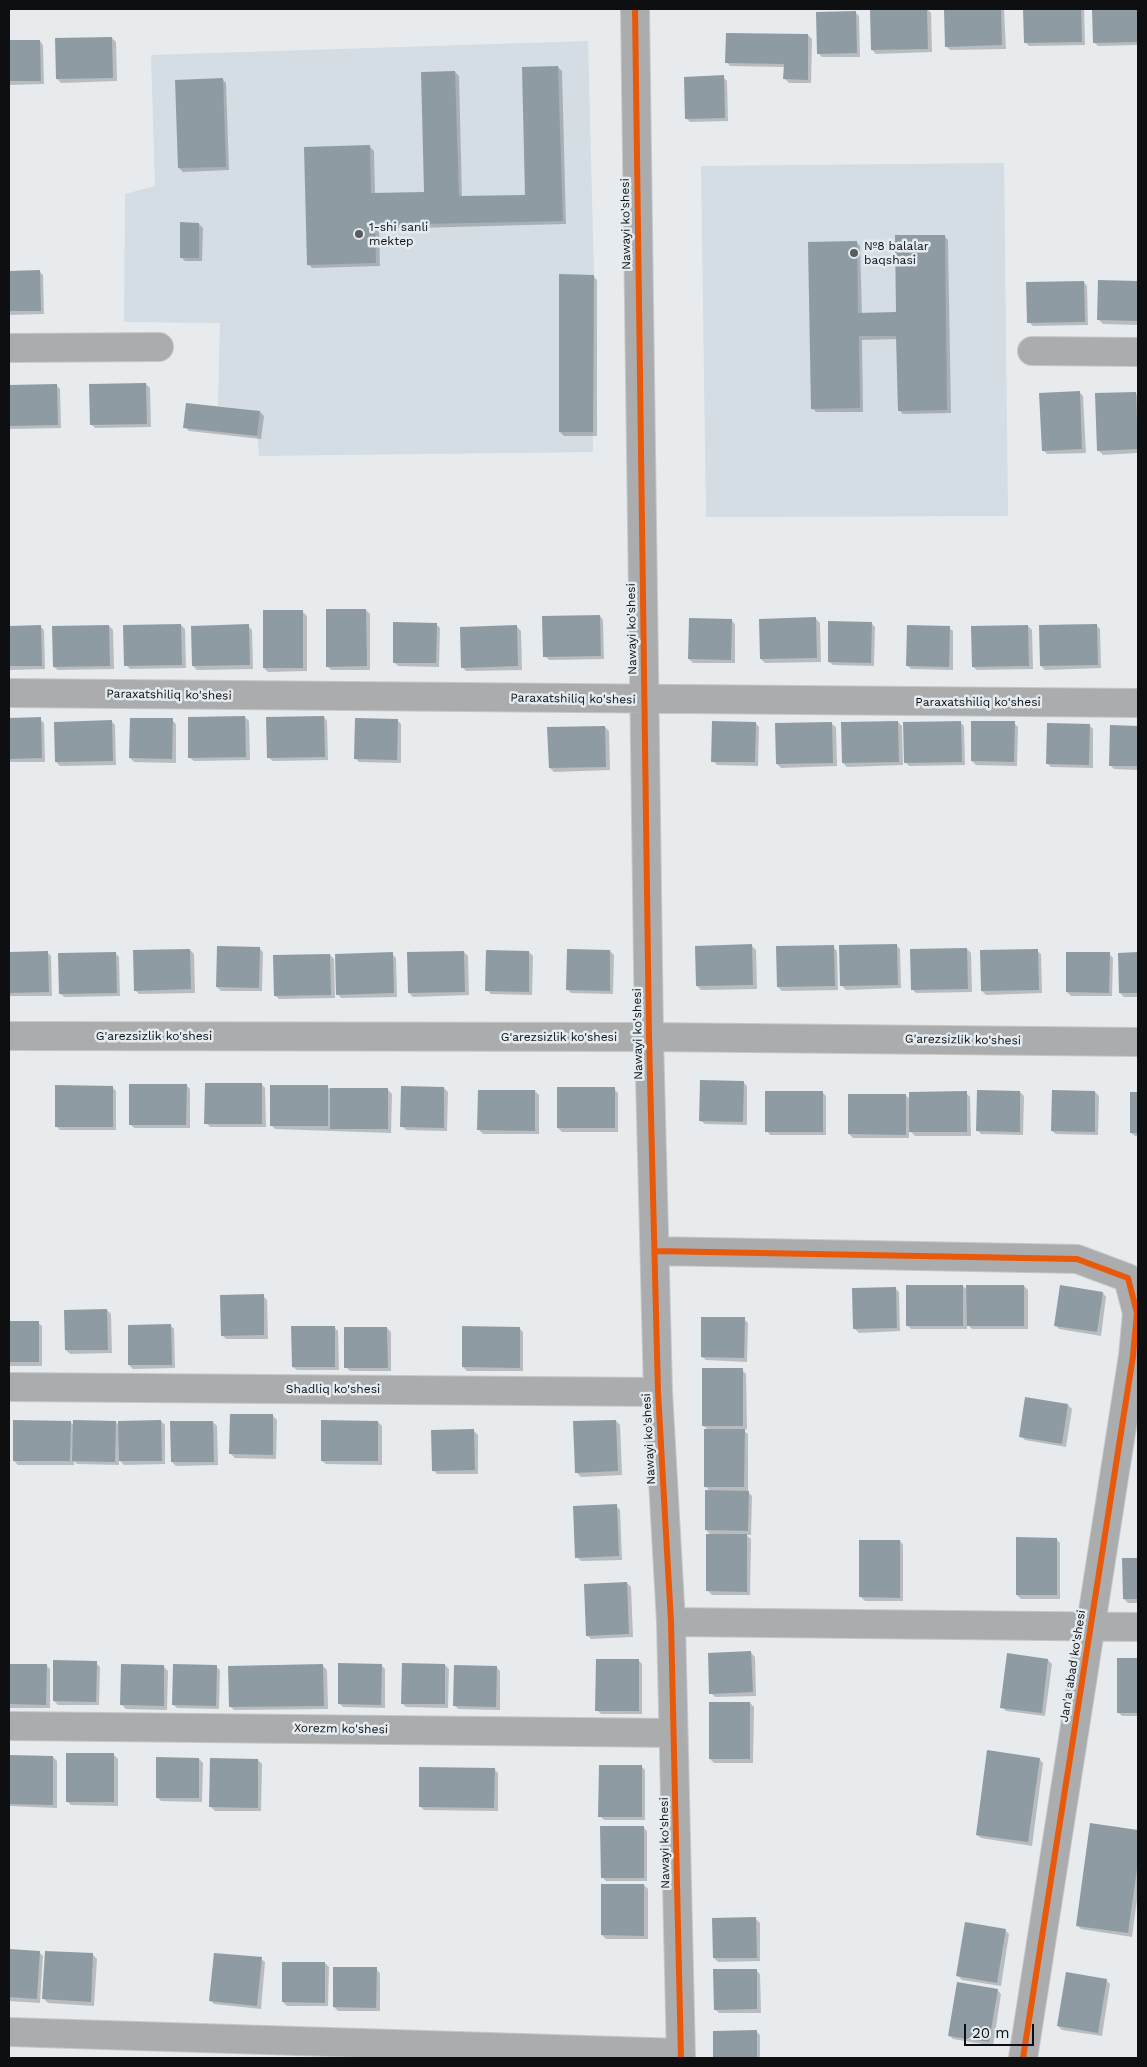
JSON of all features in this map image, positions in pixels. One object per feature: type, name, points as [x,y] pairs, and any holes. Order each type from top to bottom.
[{"type":"street","name":"Nawayi ko'shesi","points":[[635,9],[649,1037],[658,1392],[671,1622],[681,2056]]},
{"type":"street","points":[[9,348],[159,347]]},
{"type":"street","points":[[1032,352],[1138,352]]},
{"type":"street","name":"Paraxatshiliq ko'shesi","points":[[9,693],[1138,703]]},
{"type":"street","name":"G'arezsizlik ko'shesi","points":[[9,1036],[649,1037],[1138,1042]]},
{"type":"street","name":"Jan'a abad ko'shesi","points":[[655,1251],[1077,1259],[1128,1278],[1137,1313],[1136,1356],[1090,1627],[1023,2058]]},
{"type":"street","name":"Shadliq ko'shesi","points":[[9,1387],[658,1392]]},
{"type":"street","points":[[671,1622],[1138,1627]]},
{"type":"street","name":"Xorezm ko'shesi","points":[[9,1726],[673,1733]]},
{"type":"street","points":[[9,2032],[681,2056]]},
{"type":"shaded area","name":"1-shi sanli mektep","points":[[588,41],[594,275],[593,452],[259,456],[257,436],[260,411],[218,406],[220,323],[124,322],[125,194],[155,186],[151,55]]},
{"type":"shaded area","name":"№8 balalar baqshasi","points":[[1004,163],[1008,516],[706,517],[701,166]]},
{"type":"building","points":[[870,9],[927,9],[928,49],[871,50]]},
{"type":"building","points":[[944,9],[1001,9],[1002,45],[945,47]]},
{"type":"building","points":[[1023,9],[1081,9],[1082,42],[1024,43]]},
{"type":"building","points":[[1092,9],[1138,9],[1138,42],[1093,43]]},
{"type":"building","points":[[856,11],[857,53],[817,54],[816,12]]},
{"type":"building","points":[[726,33],[808,34],[808,80],[783,79],[784,64],[725,63]]},
{"type":"building","points":[[112,37],[113,78],[56,79],[55,38]]},
{"type":"building","points":[[9,40],[40,40],[41,81],[9,81]]},
{"type":"building","points":[[558,66],[563,221],[375,225],[376,263],[307,265],[304,147],[370,145],[371,193],[424,192],[421,72],[455,71],[459,196],[525,195],[522,67]]},
{"type":"building","points":[[724,75],[725,118],[685,119],[684,77]]},
{"type":"building","points":[[223,78],[226,167],[178,168],[175,80]]},
{"type":"building","points":[[180,222],[199,223],[199,258],[180,258]]},
{"type":"building","points":[[895,235],[945,235],[947,410],[898,411],[896,336],[859,336],[860,408],[811,409],[808,242],[857,241],[858,313],[896,312]]},
{"type":"building","points":[[40,270],[41,311],[9,311],[9,271]]},
{"type":"building","points":[[559,274],[594,275],[593,432],[559,432]]},
{"type":"building","points":[[1098,280],[1138,281],[1138,321],[1097,320]]},
{"type":"building","points":[[1084,281],[1085,322],[1027,323],[1026,282]]},
{"type":"building","points":[[146,383],[147,424],[90,425],[89,384]]},
{"type":"building","points":[[57,384],[58,425],[9,426],[9,385]]},
{"type":"building","points":[[1080,391],[1082,449],[1042,451],[1039,393]]},
{"type":"building","points":[[1136,392],[1138,449],[1097,451],[1095,393]]},
{"type":"building","points":[[186,403],[260,411],[257,436],[183,428]]},
{"type":"building","points":[[326,609],[366,609],[367,666],[326,667]]},
{"type":"building","points":[[263,610],[303,610],[303,668],[263,668]]},
{"type":"building","points":[[600,615],[601,656],[543,657],[542,616]]},
{"type":"building","points":[[816,617],[817,658],[760,659],[759,619]]},
{"type":"building","points":[[689,618],[732,619],[731,660],[688,659]]},
{"type":"building","points":[[828,621],[872,622],[871,663],[828,662]]},
{"type":"building","points":[[393,622],[437,623],[436,663],[393,663]]},
{"type":"building","points":[[181,624],[182,665],[124,666],[123,625]]},
{"type":"building","points":[[249,624],[250,665],[192,666],[191,626]]},
{"type":"building","points":[[1097,624],[1098,665],[1040,666],[1039,625]]},
{"type":"building","points":[[41,625],[42,666],[9,666],[9,626]]},
{"type":"building","points":[[109,625],[110,666],[53,667],[52,626]]},
{"type":"building","points":[[517,625],[518,666],[461,668],[460,627]]},
{"type":"building","points":[[907,625],[950,626],[949,667],[906,666]]},
{"type":"building","points":[[1028,625],[1029,666],[972,667],[971,626]]},
{"type":"building","points":[[245,716],[246,757],[188,758],[188,717]]},
{"type":"building","points":[[324,716],[325,757],[267,758],[266,717]]},
{"type":"building","points":[[41,717],[42,758],[9,759],[9,718]]},
{"type":"building","points":[[130,718],[173,718],[172,759],[129,758]]},
{"type":"building","points":[[355,718],[398,719],[397,760],[354,759]]},
{"type":"building","points":[[112,720],[113,761],[55,762],[54,722]]},
{"type":"building","points":[[712,721],[756,722],[755,762],[711,762]]},
{"type":"building","points":[[898,721],[899,762],[842,763],[841,722]]},
{"type":"building","points":[[961,721],[962,762],[904,763],[903,722]]},
{"type":"building","points":[[971,721],[1015,721],[1014,762],[971,761]]},
{"type":"building","points":[[832,722],[833,763],[776,764],[775,723]]},
{"type":"building","points":[[1047,723],[1090,724],[1089,765],[1046,764]]},
{"type":"building","points":[[1110,725],[1138,726],[1138,766],[1109,766]]},
{"type":"building","points":[[605,726],[606,767],[549,768],[547,727]]},
{"type":"building","points":[[752,944],[753,985],[696,986],[695,946]]},
{"type":"building","points":[[897,944],[898,985],[840,986],[839,945]]},
{"type":"building","points":[[834,945],[835,986],[777,987],[776,946]]},
{"type":"building","points":[[217,946],[260,947],[259,988],[216,987]]},
{"type":"building","points":[[967,948],[968,989],[911,990],[910,949]]},
{"type":"building","points":[[190,949],[191,989],[134,991],[133,950]]},
{"type":"building","points":[[567,949],[610,950],[610,991],[566,990]]},
{"type":"building","points":[[1038,949],[1039,990],[981,991],[980,950]]},
{"type":"building","points":[[486,950],[529,951],[529,992],[485,991]]},
{"type":"building","points":[[48,951],[49,992],[9,993],[9,952]]},
{"type":"building","points":[[464,951],[465,992],[408,993],[407,952]]},
{"type":"building","points":[[116,952],[117,993],[59,994],[58,953]]},
{"type":"building","points":[[393,952],[394,993],[336,995],[335,954]]},
{"type":"building","points":[[1066,952],[1110,952],[1109,993],[1066,992]]},
{"type":"building","points":[[1138,952],[1138,993],[1119,993],[1118,953]]},
{"type":"building","points":[[330,954],[331,995],[274,996],[273,955]]},
{"type":"building","points":[[700,1080],[744,1081],[743,1122],[699,1121]]},
{"type":"building","points":[[205,1083],[262,1083],[262,1124],[204,1124]]},
{"type":"building","points":[[129,1084],[187,1084],[186,1125],[129,1125]]},
{"type":"building","points":[[55,1085],[113,1086],[113,1127],[55,1127]]},
{"type":"building","points":[[270,1085],[328,1085],[328,1126],[270,1126]]},
{"type":"building","points":[[401,1086],[444,1087],[444,1128],[400,1127]]},
{"type":"building","points":[[557,1087],[615,1087],[615,1128],[557,1128]]},
{"type":"building","points":[[330,1088],[388,1088],[388,1129],[330,1129]]},
{"type":"building","points":[[478,1090],[535,1090],[535,1131],[477,1130]]},
{"type":"building","points":[[977,1090],[1020,1091],[1020,1132],[976,1131]]},
{"type":"building","points":[[1052,1090],[1095,1091],[1095,1132],[1051,1131]]},
{"type":"building","points":[[765,1091],[823,1091],[823,1132],[765,1132]]},
{"type":"building","points":[[967,1091],[967,1132],[909,1132],[909,1092]]},
{"type":"building","points":[[1130,1092],[1138,1092],[1138,1133],[1130,1133]]},
{"type":"building","points":[[848,1094],[906,1094],[906,1135],[848,1134]]},
{"type":"building","points":[[906,1285],[963,1285],[963,1326],[906,1326]]},
{"type":"building","points":[[966,1285],[1024,1285],[1024,1326],[967,1326]]},
{"type":"building","points":[[1060,1285],[1103,1292],[1097,1332],[1054,1326]]},
{"type":"building","points":[[896,1287],[897,1328],[853,1329],[852,1288]]},
{"type":"building","points":[[264,1294],[264,1335],[221,1336],[220,1295]]},
{"type":"building","points":[[107,1309],[108,1350],[65,1350],[64,1310]]},
{"type":"building","points":[[701,1317],[745,1317],[744,1358],[701,1357]]},
{"type":"building","points":[[9,1321],[39,1321],[39,1362],[9,1362]]},
{"type":"building","points":[[171,1324],[172,1365],[128,1365],[128,1325]]},
{"type":"building","points":[[291,1326],[335,1326],[335,1367],[292,1367]]},
{"type":"building","points":[[462,1326],[520,1327],[520,1368],[462,1367]]},
{"type":"building","points":[[344,1327],[387,1327],[388,1368],[344,1368]]},
{"type":"building","points":[[702,1368],[743,1368],[743,1426],[702,1426]]},
{"type":"building","points":[[1025,1397],[1068,1404],[1062,1444],[1019,1437]]},
{"type":"building","points":[[230,1414],[273,1414],[273,1455],[229,1454]]},
{"type":"building","points":[[13,1420],[71,1421],[70,1461],[13,1461]]},
{"type":"building","points":[[73,1420],[116,1421],[115,1462],[72,1461]]},
{"type":"building","points":[[161,1420],[162,1461],[119,1461],[118,1421]]},
{"type":"building","points":[[321,1420],[378,1421],[378,1461],[321,1461]]},
{"type":"building","points":[[616,1420],[618,1471],[575,1473],[573,1421]]},
{"type":"building","points":[[170,1421],[213,1421],[214,1462],[171,1462]]},
{"type":"building","points":[[474,1429],[475,1470],[432,1471],[431,1430]]},
{"type":"building","points":[[704,1429],[745,1429],[744,1487],[704,1487]]},
{"type":"building","points":[[705,1490],[749,1491],[748,1531],[705,1530]]},
{"type":"building","points":[[617,1504],[619,1556],[575,1558],[573,1506]]},
{"type":"building","points":[[706,1534],[747,1534],[747,1592],[706,1591]]},
{"type":"building","points":[[1016,1537],[1057,1538],[1057,1595],[1016,1595]]},
{"type":"building","points":[[859,1540],[900,1540],[900,1598],[859,1597]]},
{"type":"building","points":[[1122,1558],[1138,1558],[1138,1599],[1123,1599]]},
{"type":"building","points":[[627,1582],[629,1634],[586,1636],[584,1584]]},
{"type":"building","points":[[751,1651],[753,1692],[709,1694],[708,1653]]},
{"type":"building","points":[[1007,1653],[1048,1659],[1042,1713],[1000,1708]]},
{"type":"building","points":[[1117,1658],[1138,1658],[1138,1713],[1117,1713]]},
{"type":"building","points":[[596,1659],[639,1659],[639,1711],[595,1711]]},
{"type":"building","points":[[53,1660],[97,1661],[96,1702],[53,1701]]},
{"type":"building","points":[[338,1663],[382,1664],[381,1705],[338,1704]]},
{"type":"building","points":[[402,1663],[445,1664],[445,1704],[401,1704]]},
{"type":"building","points":[[9,1664],[47,1664],[46,1705],[9,1704]]},
{"type":"building","points":[[121,1664],[164,1665],[164,1706],[120,1705]]},
{"type":"building","points":[[173,1664],[217,1665],[216,1706],[172,1705]]},
{"type":"building","points":[[323,1664],[324,1706],[229,1707],[228,1666]]},
{"type":"building","points":[[454,1665],[497,1666],[496,1707],[453,1706]]},
{"type":"building","points":[[709,1702],[750,1702],[750,1759],[709,1759]]},
{"type":"building","points":[[987,1750],[1040,1758],[1028,1842],[976,1835]]},
{"type":"building","points":[[66,1753],[114,1753],[114,1802],[66,1802]]},
{"type":"building","points":[[9,1755],[53,1756],[53,1805],[9,1804]]},
{"type":"building","points":[[156,1757],[199,1758],[199,1798],[156,1798]]},
{"type":"building","points":[[210,1758],[258,1759],[258,1808],[209,1807]]},
{"type":"building","points":[[599,1765],[642,1765],[642,1817],[598,1817]]},
{"type":"building","points":[[419,1767],[495,1768],[494,1808],[419,1807]]},
{"type":"building","points":[[1090,1823],[1138,1830],[1138,1862],[1128,1933],[1076,1926]]},
{"type":"building","points":[[600,1826],[644,1826],[644,1878],[601,1878]]},
{"type":"building","points":[[601,1884],[644,1884],[644,1936],[601,1935]]},
{"type":"building","points":[[756,1917],[757,1958],[713,1958],[712,1918]]},
{"type":"building","points":[[965,1922],[1006,1929],[997,1983],[956,1976]]},
{"type":"building","points":[[9,1949],[40,1951],[37,1999],[9,1997]]},
{"type":"building","points":[[45,1951],[93,1953],[91,2002],[42,1999]]},
{"type":"building","points":[[214,1953],[262,1957],[257,2006],[209,2001]]},
{"type":"building","points":[[282,1962],[325,1962],[325,2003],[282,2002]]},
{"type":"building","points":[[333,1967],[377,1967],[376,2008],[333,2007]]},
{"type":"building","points":[[713,1969],[757,1969],[757,2009],[714,2010]]},
{"type":"building","points":[[1066,1972],[1107,1979],[1098,2033],[1057,2026]]},
{"type":"building","points":[[957,1982],[998,1989],[989,2042],[948,2036]]},
{"type":"building","points":[[757,2030],[757,2058],[713,2058],[713,2031]]},
{"type":"cycle path","points":[[635,9],[649,1037],[658,1392],[671,1622],[681,2058]]},
{"type":"cycle path","points":[[655,1251],[1077,1259],[1128,1278],[1137,1313],[1133,1356],[1023,2058]]},
{"type":"place","name":"1-shi sanli mektep","points":[[359,234]]},
{"type":"place","name":"№8 balalar baqshasi","points":[[854,253]]}]
